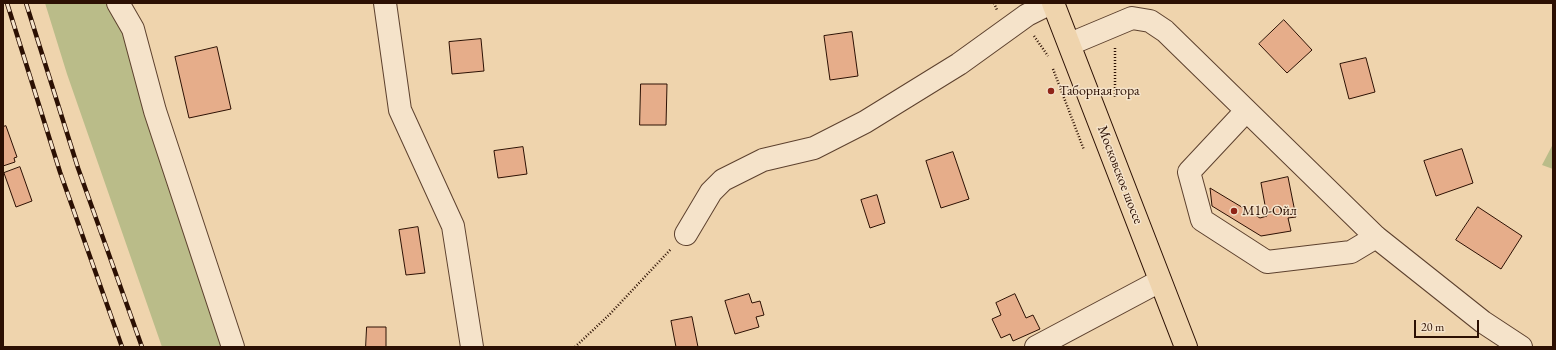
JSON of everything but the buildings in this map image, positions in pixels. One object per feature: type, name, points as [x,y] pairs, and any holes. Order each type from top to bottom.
[{"type":"main road","name":"Московское шоссе","points":[[1052,3],[1070,44],[1186,347]]},
{"type":"street","points":[[118,3],[133,29],[155,111],[233,347]]},
{"type":"street","points":[[385,3],[400,110],[453,226],[472,347]]},
{"type":"street","points":[[686,234],[711,192],[723,180],[763,160],[814,148],[866,122],[959,64],[1027,15],[1052,3]]},
{"type":"street","points":[[1070,44],[1132,18],[1150,21],[1165,31],[1376,237],[1483,322],[1521,347]]},
{"type":"street","points":[[1246,111],[1189,172],[1202,220],[1267,262],[1351,252],[1376,237]]},
{"type":"street","points":[[1036,347],[1160,281]]},
{"type":"path","points":[[575,347],[609,315],[686,234]]},
{"type":"green space","points":[[45,3],[127,3],[242,347],[162,347],[67,74]]},
{"type":"green space","points":[[1553,144],[1553,169],[1542,165]]},
{"type":"railway","points":[[7,3],[60,172],[122,347]]},
{"type":"railway","points":[[26,3],[78,168],[142,347]]},
{"type":"place","name":"Таборная гора","points":[[1051,91]]},
{"type":"place","name":"М10-Ойл","points":[[1234,211]]}]
